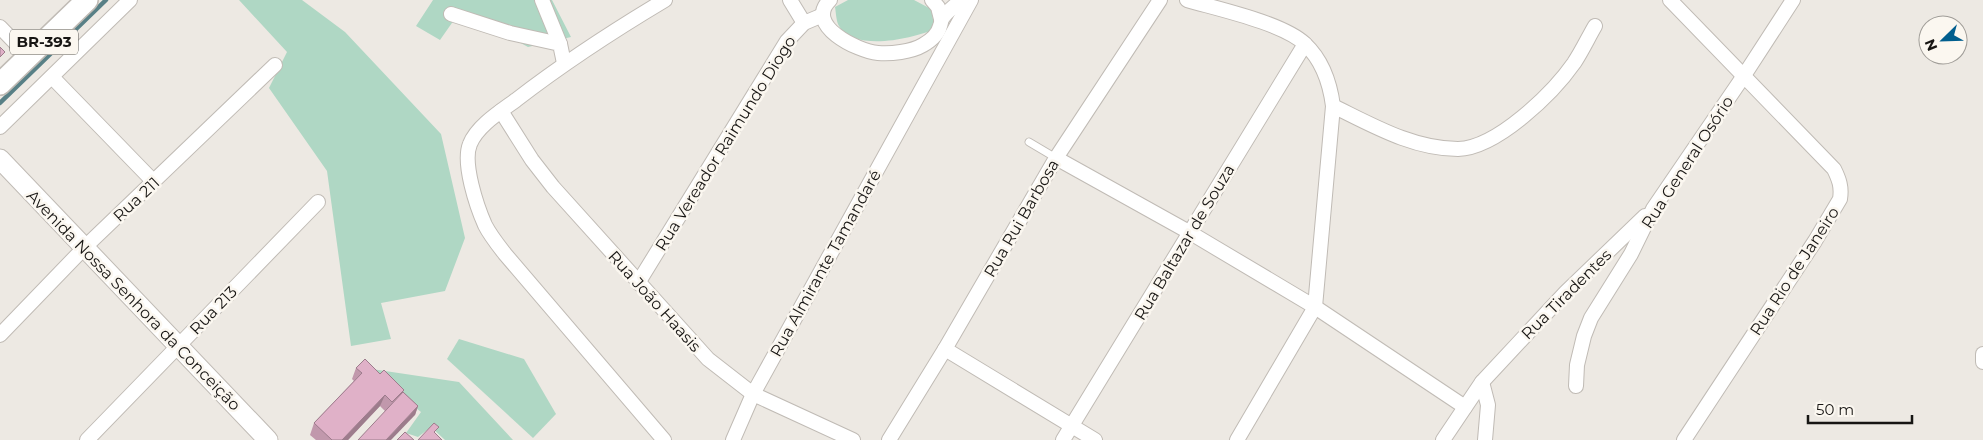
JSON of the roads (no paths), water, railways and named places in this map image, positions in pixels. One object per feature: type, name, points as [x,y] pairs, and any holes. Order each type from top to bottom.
[{"type":"main road","name":"BR-393","points":[[0,84],[87,0]]},
{"type":"street","points":[[0,127],[53,78],[130,0]]},
{"type":"street","points":[[542,0],[560,44],[564,63]]},
{"type":"street","points":[[664,440],[505,254],[486,227],[478,208],[467,159],[470,144],[480,130],[501,111],[564,63],[665,0]]},
{"type":"street","points":[[790,0],[804,23]]},
{"type":"street","points":[[830,0],[825,5],[826,22],[839,37],[856,48],[878,53],[900,52],[922,46],[935,37],[940,28],[941,19],[938,7],[932,0]]},
{"type":"street","points":[[941,19],[961,0]]},
{"type":"street","name":"Rua Almirante Tamandaré","points":[[733,440],[753,394],[971,0]]},
{"type":"street","name":"Rua Rui Barbosa","points":[[889,440],[1056,158],[1160,0]]},
{"type":"street","points":[[1187,0],[1266,24],[1286,32],[1305,44],[1321,65],[1330,86],[1333,106],[1315,306],[1237,440]]},
{"type":"street","name":"Rua Rio de Janeiro","points":[[1670,0],[1834,169],[1839,180],[1841,192],[1840,199],[1815,241],[1684,440]]},
{"type":"street","name":"Rua General Osório","points":[[1576,386],[1577,365],[1584,336],[1591,318],[1630,254],[1652,209],[1743,77],[1793,0]]},
{"type":"street","points":[[451,14],[510,33],[560,44]]},
{"type":"street","name":"Rua Vereador Raimundo Diogo","points":[[638,283],[787,41],[804,23],[826,22]]},
{"type":"street","points":[[1333,106],[1398,137],[1428,145],[1459,149],[1486,142],[1520,121],[1547,94],[1574,63],[1595,26]]},
{"type":"street","points":[[0,27],[29,57]]},
{"type":"street","name":"Rua Baltazar de Souza","points":[[1063,440],[1305,44]]},
{"type":"street","name":"Rua 211","points":[[0,335],[84,248],[275,66]]},
{"type":"street","points":[[53,78],[154,182]]},
{"type":"street","name":"Rua João Haasis","points":[[501,111],[532,160],[553,187],[708,359],[753,394],[852,440]]},
{"type":"street","points":[[1056,158],[1190,232],[1315,306],[1465,407]]},
{"type":"street","name":"Avenida Nossa Senhora da Conceição","points":[[0,159],[268,440]]},
{"type":"street","name":"Rua 213","points":[[87,440],[318,202]]},
{"type":"street","name":"Rua Tiradentes","points":[[1443,440],[1482,382],[1566,292],[1652,209]]},
{"type":"street","points":[[944,350],[1095,440]]},
{"type":"street","points":[[1983,354],[1983,362]]},
{"type":"street","points":[[1482,382],[1488,405],[1486,440]]},
{"type":"lane","points":[[1030,142],[1056,158]]},
{"type":"waterway","points":[[0,103],[106,0]]}]
